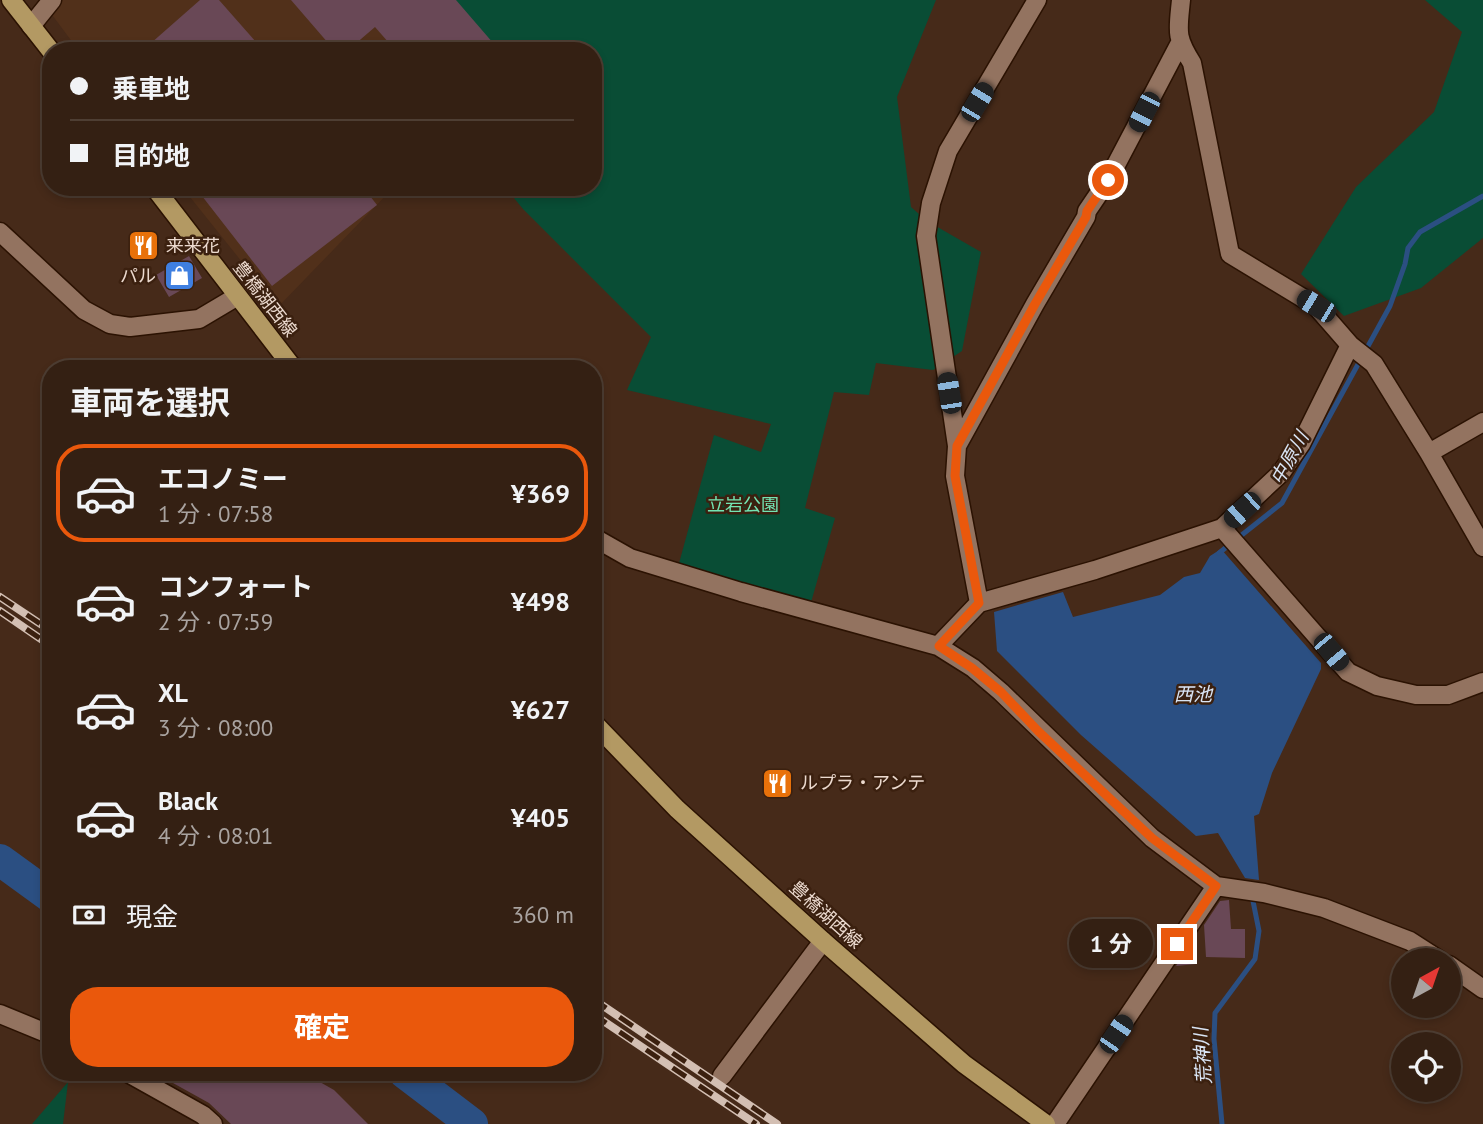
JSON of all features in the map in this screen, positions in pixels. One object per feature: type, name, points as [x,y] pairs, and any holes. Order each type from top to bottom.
[{"type":"main road","points":[[11,0],[44,42]]},
{"type":"main road","name":"豊橋湖西線","points":[[161,196],[236,297],[290,360]]},
{"type":"main road","name":"豊橋湖西線","points":[[602,731],[677,809],[822,941],[964,1064],[1046,1124]]},
{"type":"street","points":[[32,26],[52,0]]},
{"type":"street","points":[[979,603],[955,476],[957,446],[926,236],[931,203],[948,151],[1037,0]]},
{"type":"street","points":[[1181,0],[1177,33],[1192,63],[1230,254],[1316,306],[1353,347],[1373,363],[1483,547]]},
{"type":"street","points":[[957,446],[1087,211],[1108,180],[1180,43]]},
{"type":"street","points":[[0,232],[84,310],[110,324],[130,327],[200,319],[236,297]]},
{"type":"street","points":[[939,646],[979,603],[1224,530],[1281,473],[1301,444],[1353,347]]},
{"type":"street","points":[[1429,453],[1483,422]]},
{"type":"street","points":[[1224,530],[1348,672],[1377,686],[1416,695],[1448,695],[1483,682]]},
{"type":"street","points":[[602,542],[631,558],[741,592],[939,646],[1001,692],[1038,731],[1152,838],[1216,886],[1264,893],[1324,908],[1409,941],[1420,948]]},
{"type":"street","points":[[1055,1124],[1216,886]]},
{"type":"street","points":[[722,1076],[822,941]]},
{"type":"street","points":[[1461,972],[1483,989]]},
{"type":"street","points":[[0,1014],[42,1031]]},
{"type":"street","points":[[142,1081],[203,1115],[213,1124]]},
{"type":"shaded area","points":[[41,0],[469,0],[502,42],[72,42]]},
{"type":"shaded area","points":[[189,196],[385,196],[278,307]]},
{"type":"green space","name":"立岩公園","points":[[449,0],[936,0],[897,97],[911,207],[927,221],[981,252],[962,351],[933,370],[876,363],[869,395],[834,392],[805,508],[835,518],[810,606],[678,567],[714,435],[761,452],[771,424],[627,390],[651,337],[512,196],[602,196],[602,42],[483,42]]},
{"type":"green space","points":[[1425,0],[1483,0],[1483,238],[1421,288],[1344,316],[1301,274],[1356,187],[1434,112],[1462,32]]},
{"type":"green space","points":[[68,1082],[63,1124],[32,1124]]},
{"type":"water","name":"西池","points":[[1221,549],[1321,663],[1321,669],[1272,773],[1259,814],[1254,816],[1259,880],[1245,878],[1218,833],[1196,836],[1081,735],[997,651],[994,612],[1063,592],[1073,617],[1160,595],[1184,577],[1200,573],[1210,556]]},
{"type":"building","points":[[200,0],[219,0],[256,42],[152,42]]},
{"type":"building","points":[[291,0],[456,0],[492,42],[388,42],[375,27],[358,42],[327,42]]},
{"type":"building","points":[[202,196],[370,196],[377,205],[272,286]]},
{"type":"building","name":"パル","points":[[189,256],[202,278],[169,297],[156,275]]},
{"type":"building","points":[[1229,900],[1231,929],[1245,929],[1245,958],[1206,957],[1204,925],[1220,901]]},
{"type":"building","points":[[1194,947],[1196,964],[1176,966],[1188,948]]},
{"type":"building","points":[[169,1081],[318,1081],[334,1090],[368,1124],[231,1124],[209,1103]]},
{"type":"waterway","name":"中原川","points":[[1219,553],[1282,503],[1390,306],[1408,248],[1420,232],[1483,196]]},
{"type":"waterway","points":[[0,860],[42,890]]},
{"type":"waterway","name":"荒神川","points":[[1222,1124],[1214,1039],[1215,1013],[1255,959],[1259,931],[1252,896]]},
{"type":"waterway","points":[[416,1081],[472,1124]]},
{"type":"railway","points":[[0,597],[42,625]]},
{"type":"railway","points":[[0,611],[42,640]]},
{"type":"railway","points":[[602,1005],[777,1124]]},
{"type":"railway","points":[[602,1020],[756,1124]]},
{"type":"place","name":"来来花","points":[[143,246]]},
{"type":"place","name":"パル","points":[[179,276]]},
{"type":"place","name":"ルプラ・アンテ","points":[[777,783]]},
{"type":"route","points":[[1108,180],[1087,211],[957,446],[955,476],[979,603],[939,646],[1001,692],[1038,731],[1152,838],[1216,886],[1177,944]]}]
